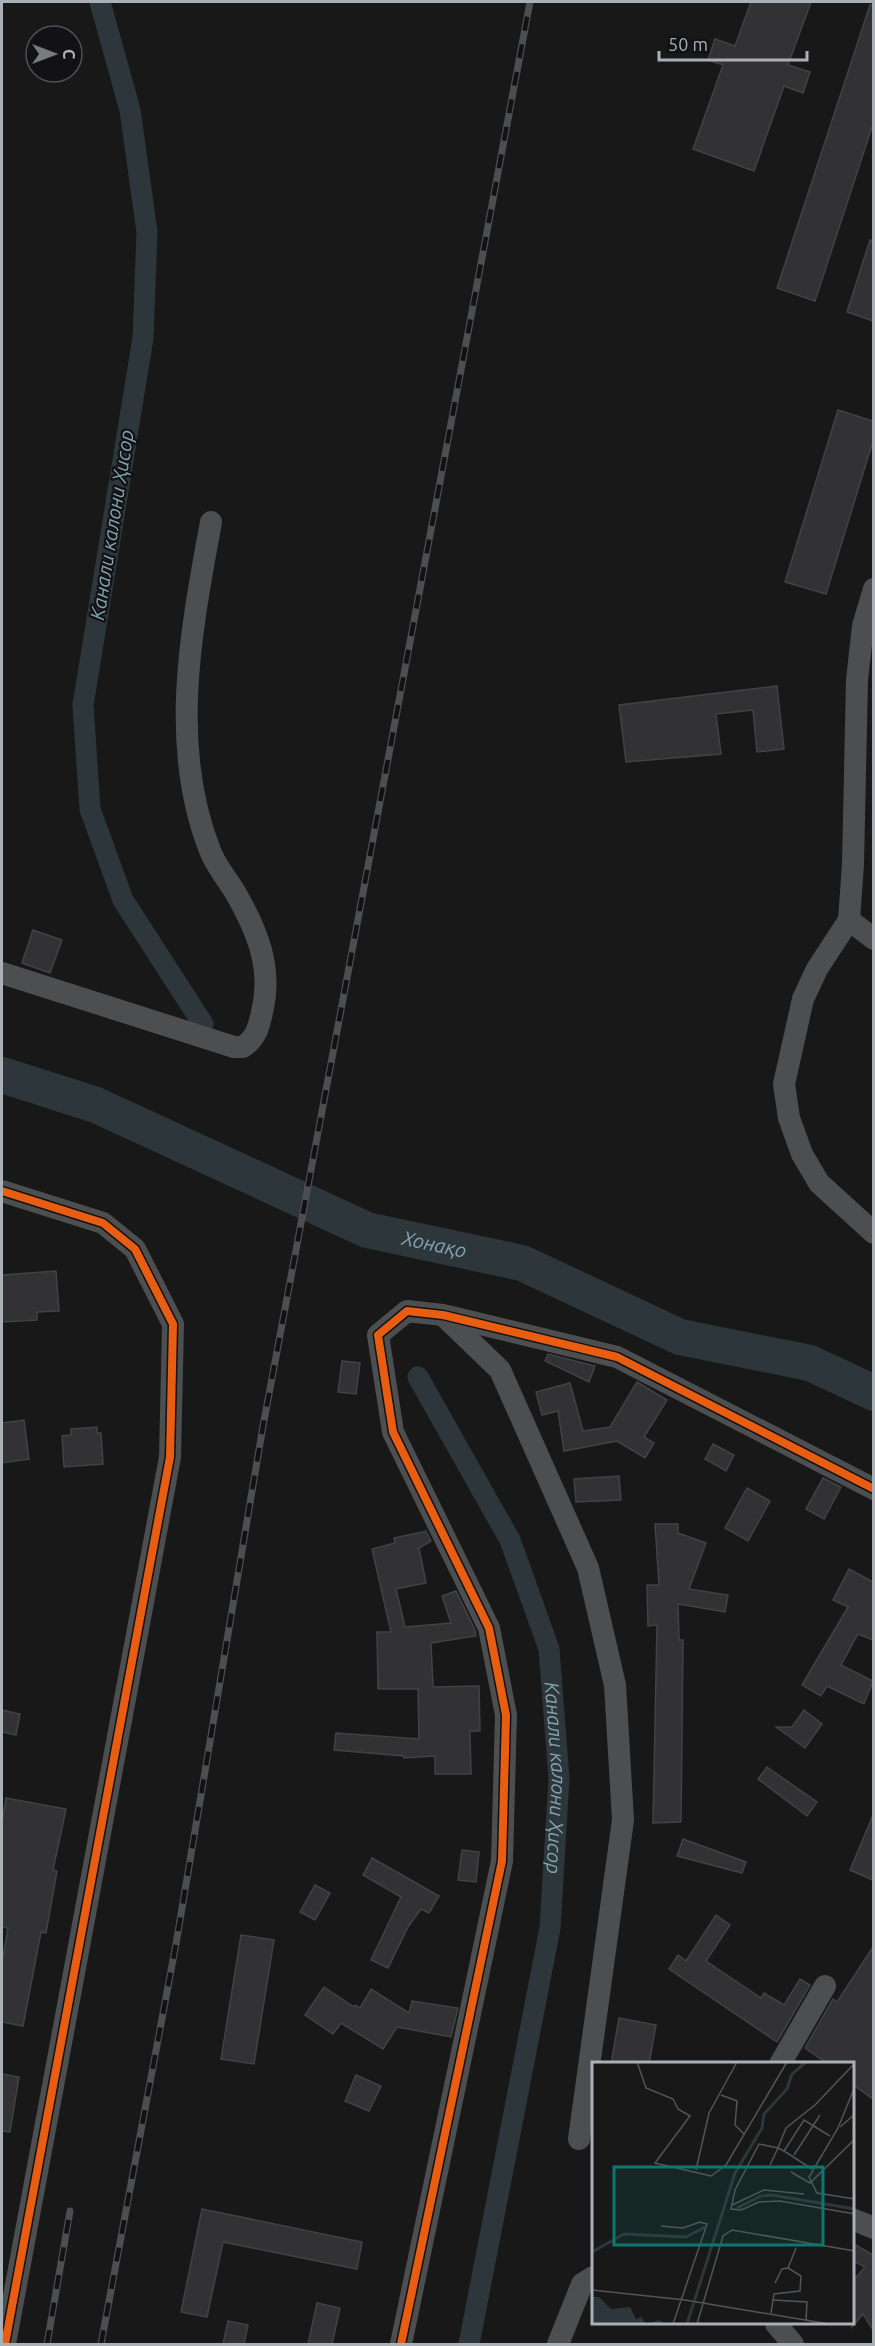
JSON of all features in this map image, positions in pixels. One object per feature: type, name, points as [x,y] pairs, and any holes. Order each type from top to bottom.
[{"type":"street","points":[[2,973],[234,1047],[243,1047],[258,1031],[265,1002],[266,963],[259,938],[212,855],[196,808],[189,770],[187,707],[191,633],[211,522]]},
{"type":"street","points":[[873,589],[863,626],[856,680],[853,864],[849,920],[817,969],[803,999],[784,1084],[789,1118],[802,1154],[819,1184],[873,1233]]},
{"type":"street","points":[[849,920],[873,939]]},
{"type":"street","points":[[2,1191],[103,1223],[135,1249],[173,1324],[170,1457],[5,2344]]},
{"type":"street","points":[[401,2344],[502,1861],[507,1715],[489,1628],[393,1432],[378,1335],[407,1311],[442,1316],[617,1357],[873,1489]]},
{"type":"street","points":[[442,1316],[500,1370],[588,1568],[615,1685],[623,1820],[579,2139]]},
{"type":"street","points":[[781,2062],[825,1986]]},
{"type":"street","points":[[558,2344],[582,2284],[592,2278]]},
{"type":"street","points":[[777,2325],[793,2344]]},
{"type":"building","points":[[751,2],[811,2],[788,65],[810,72],[803,93],[784,86],[754,171],[693,149],[723,65],[708,60],[715,39],[735,46]]},
{"type":"building","points":[[870,5],[873,5],[873,124],[815,301],[777,288]]},
{"type":"building","points":[[870,240],[873,241],[873,321],[847,312]]},
{"type":"building","points":[[838,410],[873,421],[873,441],[826,594],[785,582]]},
{"type":"building","points":[[777,686],[784,749],[757,752],[753,710],[716,714],[721,754],[626,762],[619,705]]},
{"type":"building","points":[[33,930],[62,940],[50,973],[22,963]]},
{"type":"building","points":[[56,1271],[59,1311],[37,1312],[37,1320],[2,1322],[2,1275]]},
{"type":"building","points":[[548,1354],[595,1366],[589,1382],[545,1361]]},
{"type":"building","points":[[342,1361],[360,1363],[356,1394],[338,1392]]},
{"type":"building","points":[[637,1382],[667,1400],[644,1437],[654,1443],[645,1458],[617,1441],[564,1451],[558,1411],[542,1415],[536,1392],[570,1383],[583,1431],[610,1427]]},
{"type":"building","points":[[24,1420],[29,1459],[2,1463],[2,1423]]},
{"type":"building","points":[[97,1427],[97,1433],[101,1433],[103,1464],[64,1467],[62,1436],[71,1435],[71,1429]]},
{"type":"building","points":[[713,1444],[734,1455],[726,1471],[705,1459]]},
{"type":"building","points":[[619,1476],[621,1500],[576,1502],[574,1479]]},
{"type":"building","points":[[823,1478],[841,1487],[824,1519],[806,1509]]},
{"type":"building","points":[[747,1488],[770,1501],[748,1541],[725,1528]]},
{"type":"building","points":[[655,1524],[678,1524],[678,1533],[706,1543],[689,1589],[728,1595],[725,1612],[678,1604],[679,1640],[683,1640],[681,1822],[653,1823],[657,1625],[648,1626],[647,1585],[659,1585]]},
{"type":"building","points":[[426,1531],[431,1541],[419,1548],[426,1583],[396,1589],[405,1627],[451,1623],[442,1596],[456,1591],[475,1630],[476,1636],[431,1643],[433,1687],[479,1686],[480,1731],[470,1731],[471,1774],[435,1774],[435,1756],[404,1758],[404,1756],[334,1750],[336,1733],[419,1739],[418,1689],[378,1689],[377,1632],[391,1632],[372,1549],[395,1543],[394,1538]]},
{"type":"building","points":[[849,1569],[873,1582],[873,1640],[858,1634],[841,1665],[873,1681],[864,1704],[827,1686],[821,1696],[802,1685],[848,1607],[833,1600]]},
{"type":"building","points":[[2,1710],[20,1714],[16,1735],[2,1732]]},
{"type":"building","points":[[804,1710],[822,1724],[805,1748],[776,1727],[792,1727]]},
{"type":"building","points":[[767,1767],[817,1802],[807,1816],[758,1779]]},
{"type":"building","points":[[6,1798],[66,1809],[53,1870],[57,1871],[46,1933],[41,1932],[23,2026],[2,2022],[2,1962],[8,1928],[2,1927],[2,1824]]},
{"type":"building","points":[[873,1815],[873,1880],[850,1870]]},
{"type":"building","points":[[683,1839],[746,1862],[742,1873],[677,1856]]},
{"type":"building","points":[[462,1850],[479,1852],[476,1882],[458,1880]]},
{"type":"building","points":[[372,1858],[439,1896],[429,1913],[421,1909],[408,1927],[388,1968],[371,1960],[401,1897],[363,1875]]},
{"type":"building","points":[[315,1885],[330,1893],[315,1920],[300,1912]]},
{"type":"building","points":[[716,1915],[730,1925],[706,1961],[761,1998],[764,1993],[784,2005],[800,1979],[810,1985],[777,2042],[669,1969],[678,1955],[686,1961]]},
{"type":"building","points":[[241,1935],[274,1940],[254,2064],[221,2059]]},
{"type":"building","points":[[873,1947],[873,2099],[854,2085],[854,2062],[825,2062],[805,2048],[833,1999],[837,2002]]},
{"type":"building","points":[[324,1987],[354,2007],[355,2005],[360,2008],[371,1989],[409,2013],[412,2001],[458,2008],[451,2037],[397,2027],[383,2049],[341,2023],[333,2034],[305,2015]]},
{"type":"building","points":[[619,2018],[656,2025],[649,2062],[611,2062]]},
{"type":"building","points":[[2,2074],[19,2077],[10,2132],[2,2131]]},
{"type":"building","points":[[356,2075],[381,2086],[369,2111],[345,2101]]},
{"type":"building","points":[[202,2209],[362,2242],[357,2269],[223,2242],[207,2317],[181,2312]]},
{"type":"building","points":[[854,2244],[873,2255],[873,2330],[863,2314],[854,2325],[854,2280],[865,2267],[854,2261]]},
{"type":"building","points":[[317,2303],[340,2308],[332,2344],[308,2344]]},
{"type":"building","points":[[228,2321],[248,2325],[244,2344],[223,2344]]},
{"type":"waterway","name":"Канали калони Ҳисор","points":[[100,2],[130,110],[147,232],[143,338],[83,705],[90,809],[123,900],[203,1024]]},
{"type":"waterway","name":"Хонақо","points":[[2,1075],[96,1105],[367,1230],[522,1263],[680,1337],[810,1363],[874,1393]]},
{"type":"waterway","name":"Канали калони Ҳисор","points":[[418,1377],[510,1540],[549,1649],[559,1778],[550,1928],[469,2344]]},
{"type":"railway","points":[[101,2344],[176,1944],[263,1426],[530,2]]},
{"type":"railway","points":[[47,2344],[70,2211]]},
{"type":"cycle path","points":[[2,1191],[103,1223],[135,1249],[173,1324],[170,1457],[5,2344]]},
{"type":"cycle path","points":[[401,2344],[502,1861],[506,1715],[489,1628],[393,1432],[378,1335],[407,1311],[443,1315],[617,1357],[874,1489]]}]
